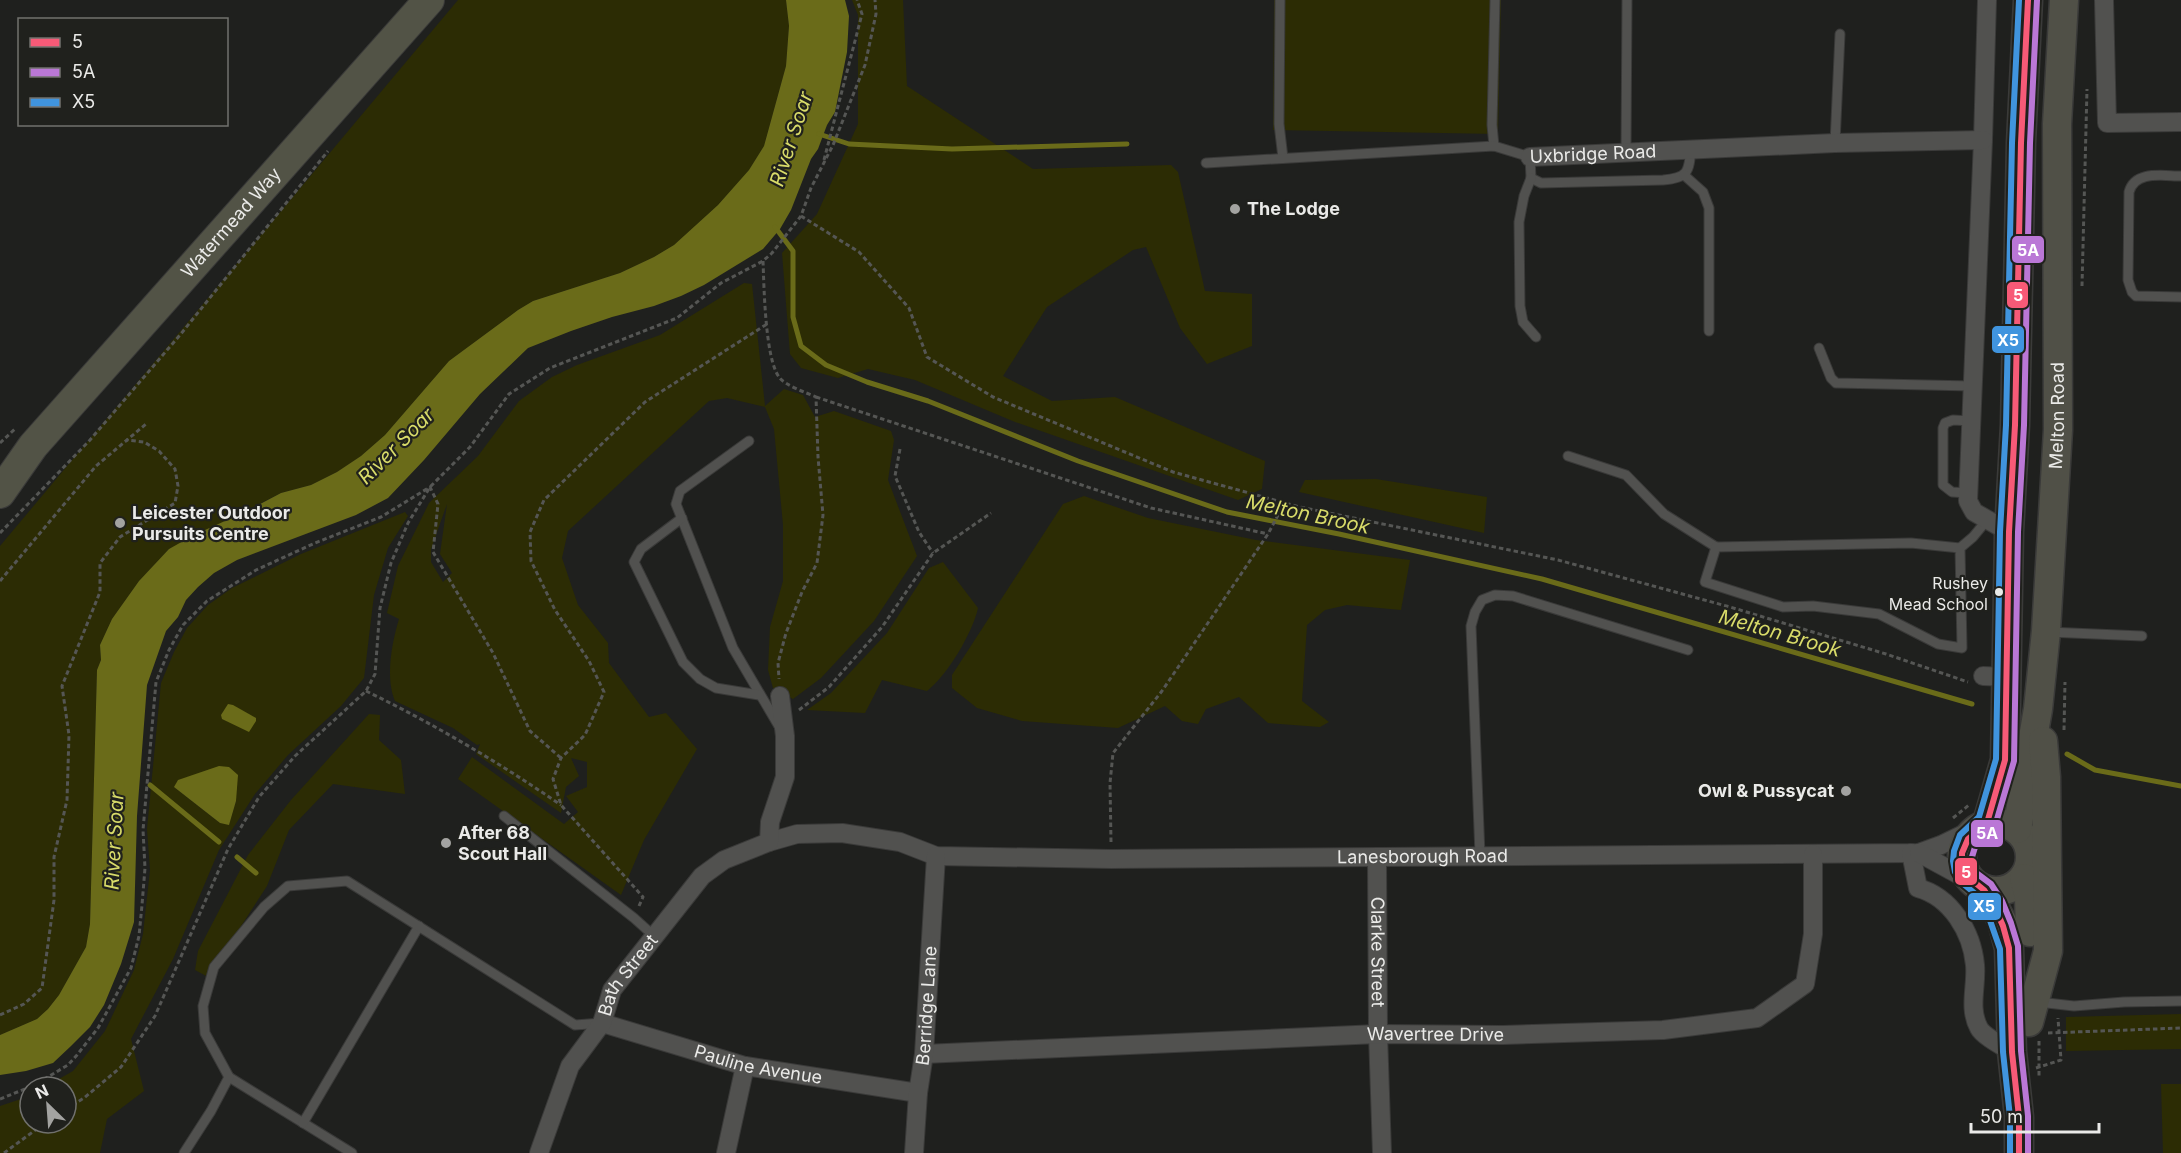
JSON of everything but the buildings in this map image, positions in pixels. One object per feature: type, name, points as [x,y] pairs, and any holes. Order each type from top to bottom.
[{"type":"highway","name":"Watermead Way","points":[[0,493],[33,446],[429,0]]},
{"type":"highway","name":"Watermead Way","points":[[0,470],[33,446]]},
{"type":"main road","points":[[2027,1022],[2002,921],[1980,887],[1969,878],[1962,859],[1963,848],[1968,837],[1982,826],[2005,760],[1987,679],[1998,526],[2014,425],[2021,143],[2028,0]]},
{"type":"main road","name":"Melton Road","points":[[2017,829],[2038,709],[2046,632],[2058,430],[2057,124],[2064,0]]},
{"type":"main road","points":[[2014,425],[2025,429],[2058,430]]},
{"type":"main road","points":[[2027,1022],[2048,951],[2046,777],[2045,753],[2038,709]]},
{"type":"main road","points":[[1980,887],[2005,890],[2016,885],[2024,878],[2031,857],[2029,846],[2017,829],[2005,824],[1982,826]]},
{"type":"main road","points":[[2019,1153],[2019,1117],[2028,1070],[2030,906],[2024,878]]},
{"type":"street","points":[[1987,0],[1968,501],[1974,512],[1998,526]]},
{"type":"street","points":[[2104,0],[2107,123],[2181,122]]},
{"type":"street","name":"Uxbridge Road","points":[[1530,157],[1835,143],[1983,140]]},
{"type":"street","points":[[769,842],[770,822],[785,777],[784,729],[780,696]]},
{"type":"street","name":"Lanesborough Road","points":[[936,856],[1111,859],[1915,853],[1982,826]]},
{"type":"street","name":"Bath Street","points":[[539,1153],[570,1066],[602,1023],[612,990],[702,876],[723,860],[797,834],[842,833],[900,842],[936,856]]},
{"type":"street","points":[[1915,853],[1918,888],[1931,891],[1965,927],[1975,965],[1973,1013],[1979,1031],[2027,1022]]},
{"type":"street","name":"Lanesborough Road","points":[[1915,853],[1980,887]]},
{"type":"street","name":"Wavertree Drive","points":[[924,1054],[1378,1034],[1503,1035],[1664,1030],[1757,1018],[1804,984],[1813,934],[1813,854]]},
{"type":"street","name":"Berridge Lane","points":[[914,1153],[918,1093],[924,1054],[936,856]]},
{"type":"street","name":"Clarke Street","points":[[1377,858],[1378,1034],[1382,1153]]},
{"type":"street","name":"Pauline Avenue","points":[[602,1023],[745,1066],[918,1093]]},
{"type":"street","points":[[726,1153],[745,1066]]},
{"type":"lane","points":[[1280,0],[1279,124],[1283,158]]},
{"type":"lane","points":[[1494,146],[1492,125],[1495,0]]},
{"type":"lane","points":[[1626,152],[1628,0]]},
{"type":"lane","points":[[1835,143],[1840,34]]},
{"type":"lane","name":"Uxbridge Road","points":[[1206,163],[1494,146],[1530,157]]},
{"type":"lane","points":[[1531,178],[1541,183],[1677,179],[1690,168],[1691,149]]},
{"type":"lane","points":[[1530,157],[1531,178],[1523,202],[1520,222],[1520,316],[1536,337]]},
{"type":"lane","points":[[1684,175],[1703,192],[1708,208],[1709,331]]},
{"type":"lane","points":[[2181,176],[2143,176],[2132,184],[2129,192],[2128,280],[2136,296],[2181,297]]},
{"type":"lane","points":[[1819,348],[1827,371],[1836,383],[1972,386]]},
{"type":"lane","points":[[1968,493],[1952,492],[1943,485],[1943,428],[1946,423],[1953,420],[1971,421]]},
{"type":"lane","points":[[749,441],[680,491],[676,504],[733,648],[759,695],[784,729]]},
{"type":"lane","points":[[1568,456],[1626,475],[1664,514],[1716,547],[1911,543],[1960,548],[1974,537],[1998,526]]},
{"type":"lane","points":[[682,518],[641,549],[634,562],[683,662],[700,679],[716,688],[759,695]]},
{"type":"lane","points":[[1716,547],[1705,582],[1784,607],[1814,606],[1879,614],[1938,644],[1962,648],[1960,548]]},
{"type":"lane","points":[[1480,855],[1471,626],[1482,600],[1495,596],[1513,596],[1688,650]]},
{"type":"lane","points":[[2046,632],[2142,636]]},
{"type":"lane","points":[[504,816],[654,936]]},
{"type":"lane","points":[[351,1153],[229,1077],[205,1033],[203,1006],[214,967],[264,907],[288,886],[347,881],[575,1025],[602,1023]]},
{"type":"lane","points":[[303,1123],[419,926]]},
{"type":"lane","points":[[2027,1022],[2074,1006],[2181,1001]]},
{"type":"lane","points":[[184,1153],[211,1111],[229,1077]]},
{"type":"path","points":[[831,144],[862,14],[856,0]]},
{"type":"path","points":[[51,1075],[68,1065],[77,1056],[98,1028],[131,968],[139,936],[142,905],[145,868],[143,830],[156,682],[169,650],[183,625],[207,601],[256,570],[315,543],[381,517],[430,487],[470,447],[509,394],[549,368],[677,318],[721,283],[763,261],[772,253],[801,216],[865,65],[876,14],[875,0]]},
{"type":"path","points":[[0,533],[98,432],[330,149]]},
{"type":"path","points":[[801,216],[859,252],[909,309],[927,357],[1004,401],[1173,472],[1285,503],[1558,560],[1730,607],[1886,654],[1987,679]]},
{"type":"path","points":[[763,261],[767,324],[773,366],[780,380],[816,397],[1151,508],[1268,534]]},
{"type":"path","points":[[561,805],[553,779],[561,758],[585,735],[604,692],[589,661],[555,610],[531,561],[530,532],[543,500],[645,402],[767,324]]},
{"type":"path","points":[[780,696],[778,663],[786,633],[817,563],[823,515],[816,397]]},
{"type":"path","points":[[0,581],[96,466],[146,424]]},
{"type":"path","points":[[0,1014],[24,1004],[42,988],[54,900],[54,857],[66,800],[69,735],[62,686],[100,592],[100,563],[120,537],[175,503],[178,486],[175,469],[159,451],[144,442],[126,440]]},
{"type":"path","points":[[900,449],[895,476],[919,532],[933,553]]},
{"type":"path","points":[[78,1102],[121,1067],[155,1016],[228,849],[259,797],[295,756],[366,691],[375,674],[380,608],[391,563],[408,523],[430,487]]},
{"type":"path","points":[[430,487],[438,504],[433,552],[493,653],[530,730],[561,758]]},
{"type":"path","points":[[1111,859],[1110,783],[1113,753],[1162,691],[1268,534],[1285,503]]},
{"type":"path","points":[[784,729],[829,687],[882,627],[933,553],[991,513]]},
{"type":"path","points":[[366,691],[441,729],[506,768],[561,805],[643,897],[634,918]]},
{"type":"path","points":[[2027,1022],[2181,1028]]},
{"type":"path","points":[[0,1099],[18,1092]]},
{"type":"path","points":[[4,1153],[29,1135]]},
{"type":"shaded area","name":"Leicester Outdoor Pursuits Centre","points":[[458,0],[786,0],[789,26],[786,66],[764,146],[749,170],[718,205],[674,245],[620,273],[533,301],[518,310],[449,361],[385,435],[361,456],[311,485],[281,493],[169,549],[139,581],[112,619],[100,645],[101,660],[97,670],[90,924],[86,947],[59,995],[48,1009],[37,1019],[0,1035],[0,546]]},
{"type":"shaded area","points":[[852,0],[903,0],[907,86],[1033,169],[1171,165],[1178,172],[1205,291],[1252,294],[1252,346],[1207,364],[1180,328],[1146,247],[1133,250],[1047,307],[1003,376],[1052,401],[1115,397],[1265,461],[1262,489],[1238,500],[1015,422],[915,380],[868,369],[838,378],[801,368],[790,354],[782,253],[817,214],[858,124],[858,15]]},
{"type":"shaded area","points":[[1274,0],[1501,0],[1498,134],[1273,130]]},
{"type":"shaded area","points":[[744,283],[752,284],[765,406],[784,389],[803,395],[815,417],[834,411],[891,431],[894,440],[888,480],[917,556],[874,621],[821,678],[793,699],[773,688],[768,670],[770,627],[783,581],[783,525],[774,429],[765,407],[727,398],[709,401],[568,531],[562,558],[578,605],[608,643],[609,663],[649,717],[666,713],[697,749],[644,840],[621,895],[458,779],[472,757],[564,824],[578,812],[566,796],[587,787],[587,762],[571,758],[579,776],[566,787],[561,813],[476,754],[480,744],[477,745],[453,728],[395,701],[390,682],[390,671],[399,619],[387,613],[398,566],[429,503],[478,456],[519,401],[552,377],[577,365],[660,335]],"holes":[[[447,504],[440,554],[452,573],[443,582],[431,562],[431,549]]]},
{"type":"shaded area","points":[[1376,479],[1487,497],[1484,533],[1299,492],[1305,480]]},
{"type":"shaded area","points":[[1084,496],[1148,518],[1256,540],[1410,560],[1401,610],[1347,605],[1325,610],[1307,625],[1302,701],[1329,722],[1320,727],[1268,723],[1239,697],[1206,709],[1198,724],[1182,721],[1165,706],[1118,728],[1022,721],[977,708],[952,688],[952,675],[1063,504]]},
{"type":"shaded area","points":[[405,512],[408,516],[388,548],[374,595],[364,678],[341,706],[288,755],[255,794],[219,850],[173,959],[131,1039],[144,1091],[107,1119],[100,1153],[0,1153],[0,1106],[18,1100],[18,1135],[78,1135],[78,1075],[66,1075],[73,1071],[105,1031],[134,970],[143,934],[150,870],[147,829],[161,683],[187,628],[208,605],[232,588],[301,554]],"holes":[[[174,787],[236,801],[229,824],[220,823]]]},
{"type":"shaded area","points":[[943,562],[978,608],[971,629],[958,653],[935,684],[927,691],[882,680],[865,713],[807,710],[831,693],[887,633],[929,568]]},
{"type":"shaded area","points":[[369,714],[380,715],[379,740],[401,760],[405,794],[333,784],[289,830],[267,886],[208,977],[195,970],[198,951],[248,855],[291,800]]},
{"type":"shaded area","points":[[2181,1014],[2181,1049],[2066,1051],[2066,1017]]},
{"type":"shaded area","points":[[2161,1084],[2181,1084],[2181,1153],[2163,1153]]},
{"type":"water","name":"River Soar","points":[[786,0],[845,0],[849,16],[847,52],[835,112],[811,159],[791,210],[780,229],[763,249],[704,285],[681,296],[612,317],[528,348],[480,394],[388,498],[356,515],[237,560],[214,573],[186,600],[178,617],[166,631],[147,685],[137,816],[134,922],[121,964],[104,1005],[90,1027],[53,1063],[26,1071],[0,1075],[0,1035],[37,1019],[48,1009],[59,995],[86,947],[90,924],[97,670],[101,660],[100,645],[112,619],[139,581],[169,549],[281,493],[311,485],[361,456],[385,435],[449,361],[518,310],[533,301],[620,273],[674,245],[718,205],[749,170],[764,146],[786,66],[789,26]]},
{"type":"water","points":[[228,704],[256,718],[249,732],[222,719],[221,715]]},
{"type":"water","points":[[219,766],[229,767],[238,775],[236,801],[229,825],[220,823],[174,787],[178,780]]},
{"type":"waterway","points":[[819,134],[849,144],[952,149],[1127,144]]},
{"type":"waterway","name":"Melton Brook","points":[[775,227],[793,251],[793,317],[801,346],[826,365],[867,382],[928,401],[1078,461],[1227,512],[1542,579],[1972,704]]},
{"type":"waterway","name":"Melton Brook","points":[[2067,754],[2095,770],[2181,786]]},
{"type":"waterway","points":[[150,785],[219,842]]},
{"type":"waterway","points":[[237,857],[256,873]]},
{"type":"transit line","name":"X5","points":[[2010,1153],[2010,1117],[2003,1052],[2000,949],[1986,909],[1978,896],[1961,882],[1955,872],[1953,861],[1960,835],[1979,817],[1996,759],[2000,532],[2006,425],[2012,143],[2019,0]]},
{"type":"transit line","name":"5","points":[[2019,1153],[2019,1117],[2012,1052],[2009,948],[1994,905],[1984,890],[1968,877],[1962,861],[1962,853],[1968,839],[1987,823],[2005,760],[2009,532],[2015,425],[2021,143],[2028,0]]},
{"type":"transit line","name":"5A","points":[[2028,1153],[2028,1116],[2021,1051],[2018,946],[2002,901],[1991,884],[1975,872],[1971,860],[1976,844],[1995,826],[2014,761],[2018,532],[2024,425],[2030,143],[2037,0]]},
{"type":"place","name":"The Lodge","points":[[1235,209]]},
{"type":"place","name":"Leicester Outdoor Pursuits Centre","points":[[120,523]]},
{"type":"place","name":"Rushey Mead School","points":[[1999,592]]},
{"type":"place","name":"Owl & Pussycat","points":[[1846,791]]},
{"type":"place","name":"After 68 Scout Hall","points":[[446,843]]}]
